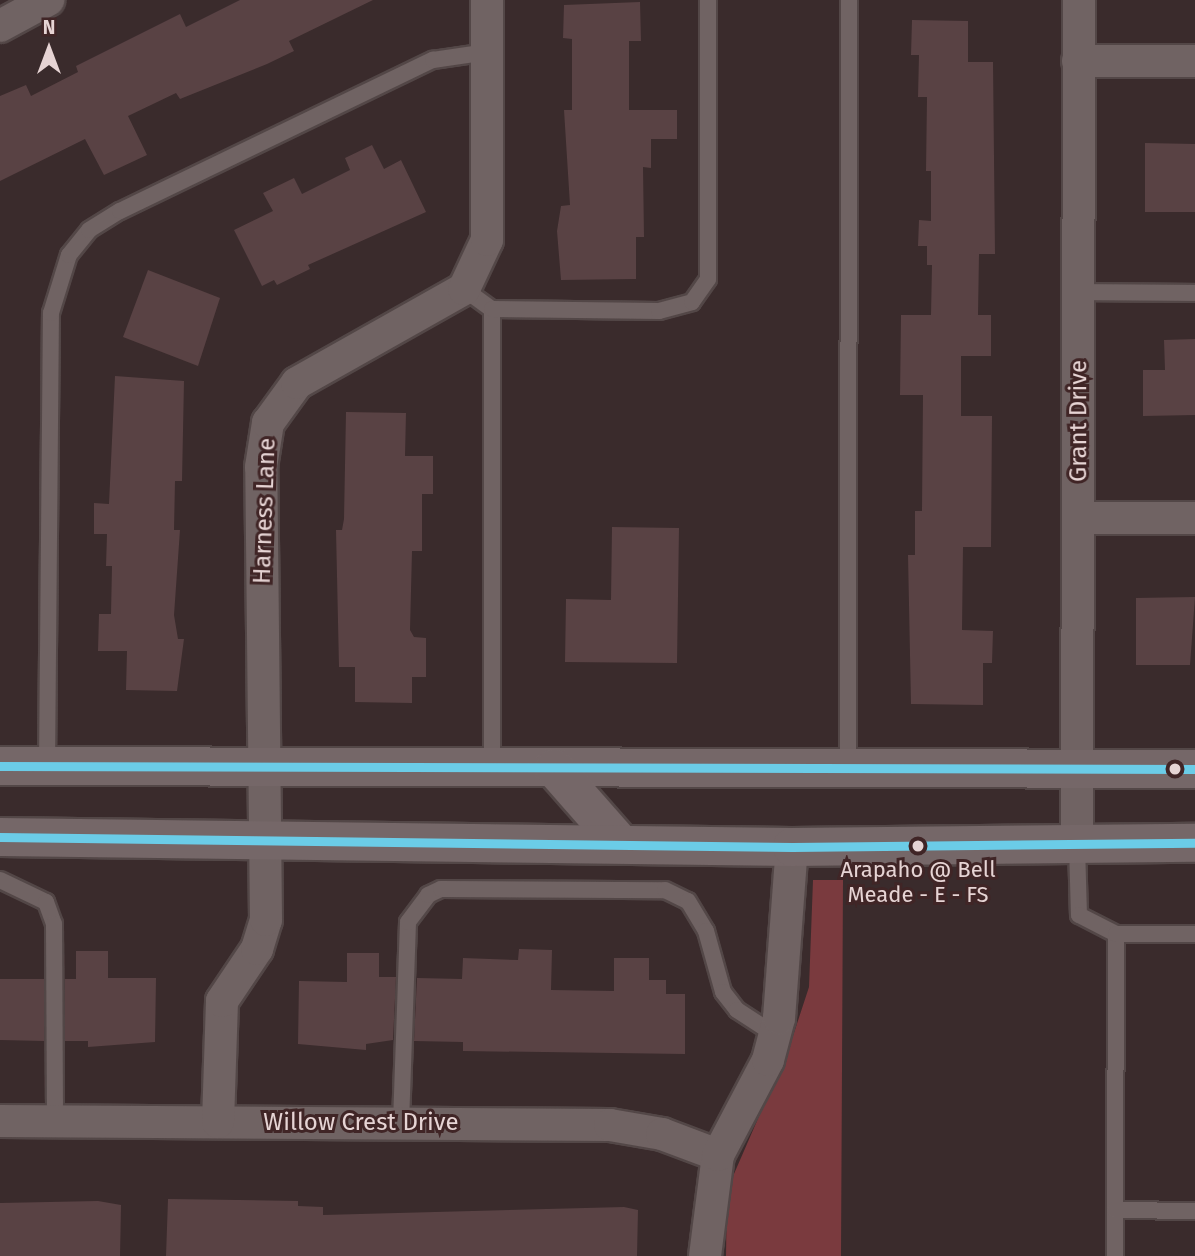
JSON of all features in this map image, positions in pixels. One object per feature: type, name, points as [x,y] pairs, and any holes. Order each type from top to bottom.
[{"type":"main road","points":[[0,766],[1195,769]]},
{"type":"main road","points":[[554,768],[620,844]]},
{"type":"main road","points":[[0,837],[264,837],[792,846],[1195,843]]},
{"type":"street","points":[[0,26],[48,0]]},
{"type":"street","points":[[464,289],[487,240],[487,0]]},
{"type":"street","name":"Grant Drive","points":[[1077,842],[1079,0]]},
{"type":"street","points":[[1078,61],[1195,61]]},
{"type":"street","name":"Harness Lane","points":[[218,1122],[222,1001],[257,948],[266,920],[261,467],[268,423],[297,383],[464,289]]},
{"type":"street","points":[[1079,518],[1195,518]]},
{"type":"street","points":[[705,1256],[718,1155],[768,1060],[775,1034],[785,984],[792,846]]},
{"type":"street","name":"Willow Crest Drive","points":[[0,1121],[610,1125],[662,1134],[718,1155]]},
{"type":"lane","points":[[464,289],[492,309],[659,311],[692,302],[708,279],[708,0]]},
{"type":"lane","points":[[848,768],[849,0]]},
{"type":"lane","points":[[47,766],[51,313],[69,255],[89,230],[144,199],[433,60],[487,52]]},
{"type":"lane","points":[[1079,292],[1195,293]]},
{"type":"lane","points":[[492,309],[492,768]]},
{"type":"lane","points":[[1077,842],[1079,915],[1116,934],[1195,934]]},
{"type":"lane","points":[[0,880],[46,902],[54,924],[55,1121]]},
{"type":"lane","points":[[401,1124],[408,922],[423,901],[441,889],[665,890],[688,901],[706,931],[723,992],[737,1010],[775,1034]]},
{"type":"lane","points":[[1115,1256],[1116,934]]},
{"type":"lane","points":[[1115,1210],[1195,1211]]},
{"type":"shaded area","points":[[813,880],[843,880],[841,1256],[726,1256],[727,1190],[790,1045],[809,987]]},
{"type":"building","points":[[240,0],[373,0],[289,41],[294,51],[267,64],[180,99],[176,93],[128,116],[147,155],[104,175],[85,139],[0,181],[0,96],[26,85],[31,96],[78,72],[76,66],[180,14],[186,27]]},
{"type":"building","points":[[640,2],[641,41],[629,41],[629,110],[677,110],[677,139],[651,139],[651,168],[643,167],[644,237],[636,237],[636,279],[561,280],[557,231],[561,206],[570,205],[564,110],[572,110],[572,39],[563,38],[564,5]]},
{"type":"building","points":[[912,20],[968,21],[968,62],[993,62],[995,254],[979,254],[978,315],[991,315],[991,356],[961,356],[961,416],[992,416],[991,547],[963,547],[962,630],[993,631],[992,663],[983,663],[983,705],[911,704],[908,555],[915,555],[915,511],[922,511],[923,395],[900,395],[901,315],[931,315],[932,265],[927,265],[927,246],[918,246],[919,220],[931,221],[931,171],[926,171],[927,97],[918,97],[919,55],[911,55]]},
{"type":"building","points":[[1145,143],[1195,144],[1195,212],[1145,212]]},
{"type":"building","points":[[372,145],[384,169],[401,160],[426,212],[308,265],[310,269],[277,285],[274,280],[262,286],[234,230],[273,211],[263,193],[294,178],[302,194],[350,170],[345,158]]},
{"type":"building","points":[[148,270],[220,298],[198,366],[123,337]]},
{"type":"building","points":[[1195,339],[1195,415],[1143,416],[1143,370],[1165,370],[1164,340]]},
{"type":"building","points":[[115,376],[184,381],[182,481],[175,481],[174,530],[180,530],[174,615],[178,639],[184,639],[177,691],[126,690],[127,651],[98,651],[99,614],[111,614],[112,566],[106,566],[107,534],[94,534],[94,503],[109,504]]},
{"type":"building","points":[[346,412],[406,413],[405,456],[433,456],[433,494],[422,494],[422,551],[412,551],[410,630],[414,637],[426,638],[426,677],[412,677],[412,703],[355,702],[355,667],[339,667],[336,530],[342,530],[344,519]]},
{"type":"building","points":[[612,527],[679,528],[677,663],[565,662],[566,599],[611,600]]},
{"type":"building","points":[[1195,597],[1190,665],[1136,665],[1136,598]]},
{"type":"building","points":[[519,949],[552,950],[551,990],[614,991],[614,958],[649,958],[649,980],[666,980],[666,994],[685,994],[685,1054],[463,1051],[463,1042],[414,1041],[417,978],[462,979],[463,958],[518,960]]},
{"type":"building","points":[[76,951],[108,951],[108,978],[156,978],[155,1042],[88,1047],[88,1041],[65,1041],[65,979],[76,979]]},
{"type":"building","points":[[347,953],[379,953],[379,977],[396,977],[393,1040],[366,1044],[366,1050],[298,1044],[299,981],[347,982]]},
{"type":"building","points":[[0,979],[44,979],[44,1041],[0,1040]]},
{"type":"building","points":[[168,1199],[298,1201],[298,1206],[323,1207],[323,1215],[624,1207],[638,1210],[637,1256],[166,1256]]},
{"type":"building","points":[[98,1201],[121,1205],[120,1256],[0,1256],[0,1203]]},
{"type":"transit line","points":[[0,766],[1195,769]]},
{"type":"transit line","points":[[0,837],[792,847],[1195,843]]},
{"type":"place","name":"Arapaho @ Bell Meade - E - FS","points":[[918,846]]}]
